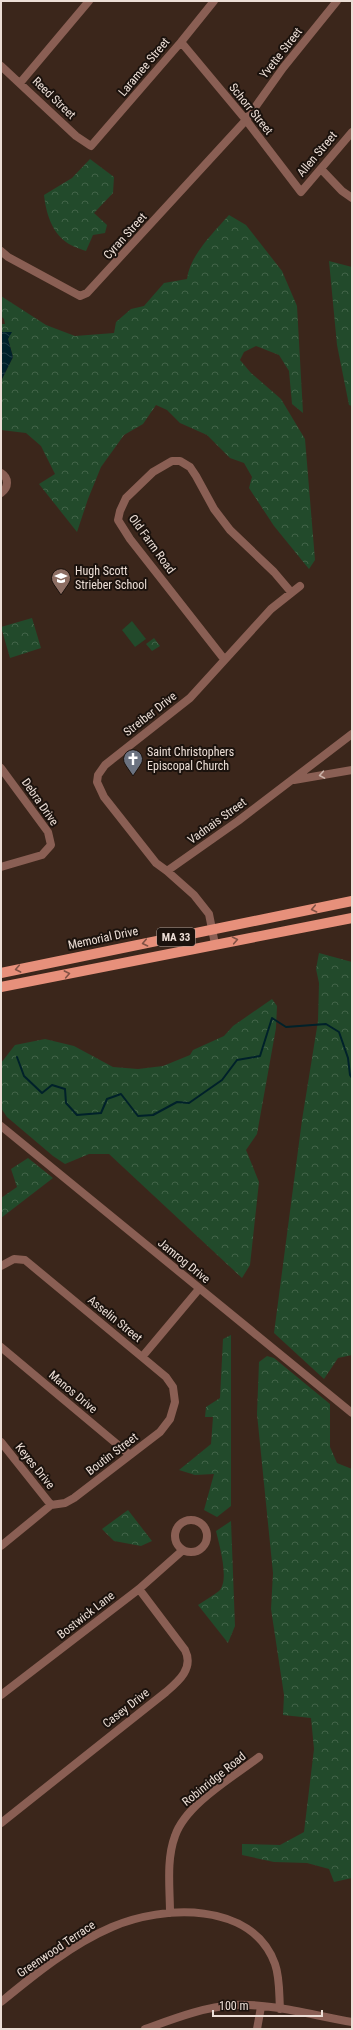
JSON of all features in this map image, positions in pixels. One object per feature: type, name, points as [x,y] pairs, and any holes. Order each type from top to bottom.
[{"type":"main road","name":"Memorial Drive","points":[[1,973],[352,901]]},
{"type":"main road","name":"MA 33","points":[[1,987],[352,918]]},
{"type":"street","points":[[20,83],[89,1]]},
{"type":"street","name":"Laramee Street","points":[[91,146],[181,42],[214,1]]},
{"type":"street","name":"Yvette Street","points":[[246,120],[284,68],[337,1]]},
{"type":"street","name":"Schorr Street","points":[[181,42],[246,120],[301,192]]},
{"type":"street","name":"Reed Street","points":[[1,66],[76,136],[91,146]]},
{"type":"street","name":"Cyran Street","points":[[1,251],[8,257],[80,296],[87,294],[246,120]]},
{"type":"street","name":"Allen Street","points":[[301,192],[352,132]]},
{"type":"street","points":[[321,169],[342,191],[352,198]]},
{"type":"street","name":"Old Farm Road","points":[[224,659],[130,539],[118,520],[126,498],[153,472],[172,461],[180,461],[190,467],[214,509],[230,530],[274,572],[291,592]]},
{"type":"street","points":[[1,473],[5,476],[7,483],[5,490],[1,493]]},
{"type":"street","name":"Streiber Drive","points":[[167,871],[156,863],[104,797],[97,782],[98,775],[105,765],[190,698],[209,679],[224,659],[271,609],[300,586]]},
{"type":"street","name":"Vadnais Street","points":[[167,871],[293,780],[352,734]]},
{"type":"street","name":"Debra Drive","points":[[1,768],[48,832],[50,845],[42,855],[1,867]]},
{"type":"street","points":[[293,780],[352,770]]},
{"type":"street","points":[[167,871],[194,895],[209,914],[215,944]]},
{"type":"street","name":"Jamrog Drive","points":[[1,1126],[352,1413]]},
{"type":"street","name":"Asselin Street","points":[[1,1266],[14,1259],[25,1260],[142,1357],[199,1289]]},
{"type":"street","name":"Manos Drive","points":[[1,1347],[130,1455]]},
{"type":"street","name":"Boutin Street","points":[[1,1546],[51,1505],[65,1503],[74,1498],[164,1429],[172,1415],[175,1402],[175,1392],[172,1384],[142,1357]]},
{"type":"street","name":"Keyes Drive","points":[[1,1442],[51,1505]]},
{"type":"street","points":[[186,1520],[201,1523],[207,1534],[204,1545],[194,1552],[182,1550],[175,1540],[177,1528],[186,1520]]},
{"type":"street","name":"Bostwick Lane","points":[[1,1695],[139,1589],[182,1550]]},
{"type":"street","name":"Casey Drive","points":[[1,1823],[171,1688],[185,1673],[188,1658],[182,1645],[139,1589]]},
{"type":"street","name":"Robinridge Road","points":[[170,1913],[171,1856],[175,1836],[180,1826],[200,1803],[259,1757]]},
{"type":"street","name":"Greenwood Terrace","points":[[1,2002],[57,1959],[103,1931],[137,1918],[170,1913],[201,1914],[222,1917],[238,1924],[254,1934],[266,1947],[276,1965],[280,2009]]},
{"type":"street","points":[[145,2029],[186,2015],[235,2005],[280,2009],[352,2022]]},
{"type":"street","points":[[257,2029],[261,2007]]},
{"type":"green space","points":[[90,159],[114,177],[113,193],[94,213],[107,225],[105,233],[93,235],[86,251],[68,243],[61,238],[50,221],[44,195],[72,178]]},
{"type":"green space","points":[[229,215],[246,225],[282,271],[297,306],[303,413],[292,404],[289,371],[279,355],[256,346],[244,352],[240,360],[251,373],[281,399],[305,439],[315,560],[309,569],[274,526],[249,488],[252,477],[244,463],[230,458],[207,435],[180,423],[167,410],[156,405],[143,424],[124,435],[101,467],[77,532],[39,484],[55,474],[41,446],[26,433],[1,430],[1,381],[13,357],[8,339],[11,332],[1,332],[1,324],[5,324],[4,319],[1,316],[1,296],[46,325],[75,336],[114,333],[116,322],[131,309],[144,306],[164,283],[187,279],[189,270],[197,253]]},
{"type":"green space","points":[[329,261],[352,267],[352,406],[349,405],[337,345]]},
{"type":"green space","points":[[32,618],[41,648],[10,658],[1,627]]},
{"type":"green space","points":[[132,621],[146,639],[135,647],[122,630]]},
{"type":"green space","points":[[154,638],[160,646],[152,651],[146,644]]},
{"type":"green space","points":[[319,953],[352,962],[352,1355],[338,1358],[324,1379],[274,1333],[302,1120],[318,1021],[319,983],[316,969]]},
{"type":"green space","points":[[272,999],[277,1006],[276,1028],[257,1134],[246,1150],[259,1182],[250,1265],[242,1278],[109,1154],[89,1154],[65,1164],[53,1156],[7,1117],[1,1108],[1,1063],[15,1045],[45,1039],[74,1046],[113,1067],[138,1069],[163,1066],[190,1055],[193,1050],[224,1036],[233,1026]]},
{"type":"green space","points":[[28,1158],[53,1178],[1,1218],[1,1198],[17,1187],[11,1169]]},
{"type":"green space","points":[[231,1335],[231,1506],[217,1517],[204,1510],[214,1474],[195,1475],[179,1470],[211,1444],[213,1417],[205,1417],[206,1407],[220,1398],[223,1339]]},
{"type":"green space","points":[[267,1356],[274,1358],[330,1404],[330,1447],[337,1463],[352,1469],[352,1878],[334,1882],[329,1869],[307,1863],[274,1862],[242,1855],[242,1844],[280,1845],[304,1832],[314,1749],[311,1718],[283,1715],[284,1695],[271,1609],[273,1573],[257,1414],[259,1362]]},
{"type":"green space","points":[[128,1510],[152,1541],[141,1546],[114,1541],[102,1529]]},
{"type":"green space","points":[[231,1521],[235,1626],[228,1643],[198,1605],[217,1593],[222,1586],[224,1571],[216,1531]]},
{"type":"water","points":[[1,332],[12,332],[8,339],[13,357],[1,381]]},
{"type":"waterway","points":[[17,1057],[24,1076],[42,1093],[52,1085],[65,1089],[66,1103],[77,1115],[101,1113],[107,1099],[121,1094],[138,1116],[153,1115],[177,1102],[189,1103],[222,1080],[237,1060],[260,1056],[272,1018],[286,1027],[326,1024],[339,1032],[348,1058],[350,1075],[352,1078]]},
{"type":"place","name":"Hugh Scott Strieber School","points":[[61,595]]},
{"type":"place","name":"Saint Christophers Episcopal Church","points":[[133,776]]}]
